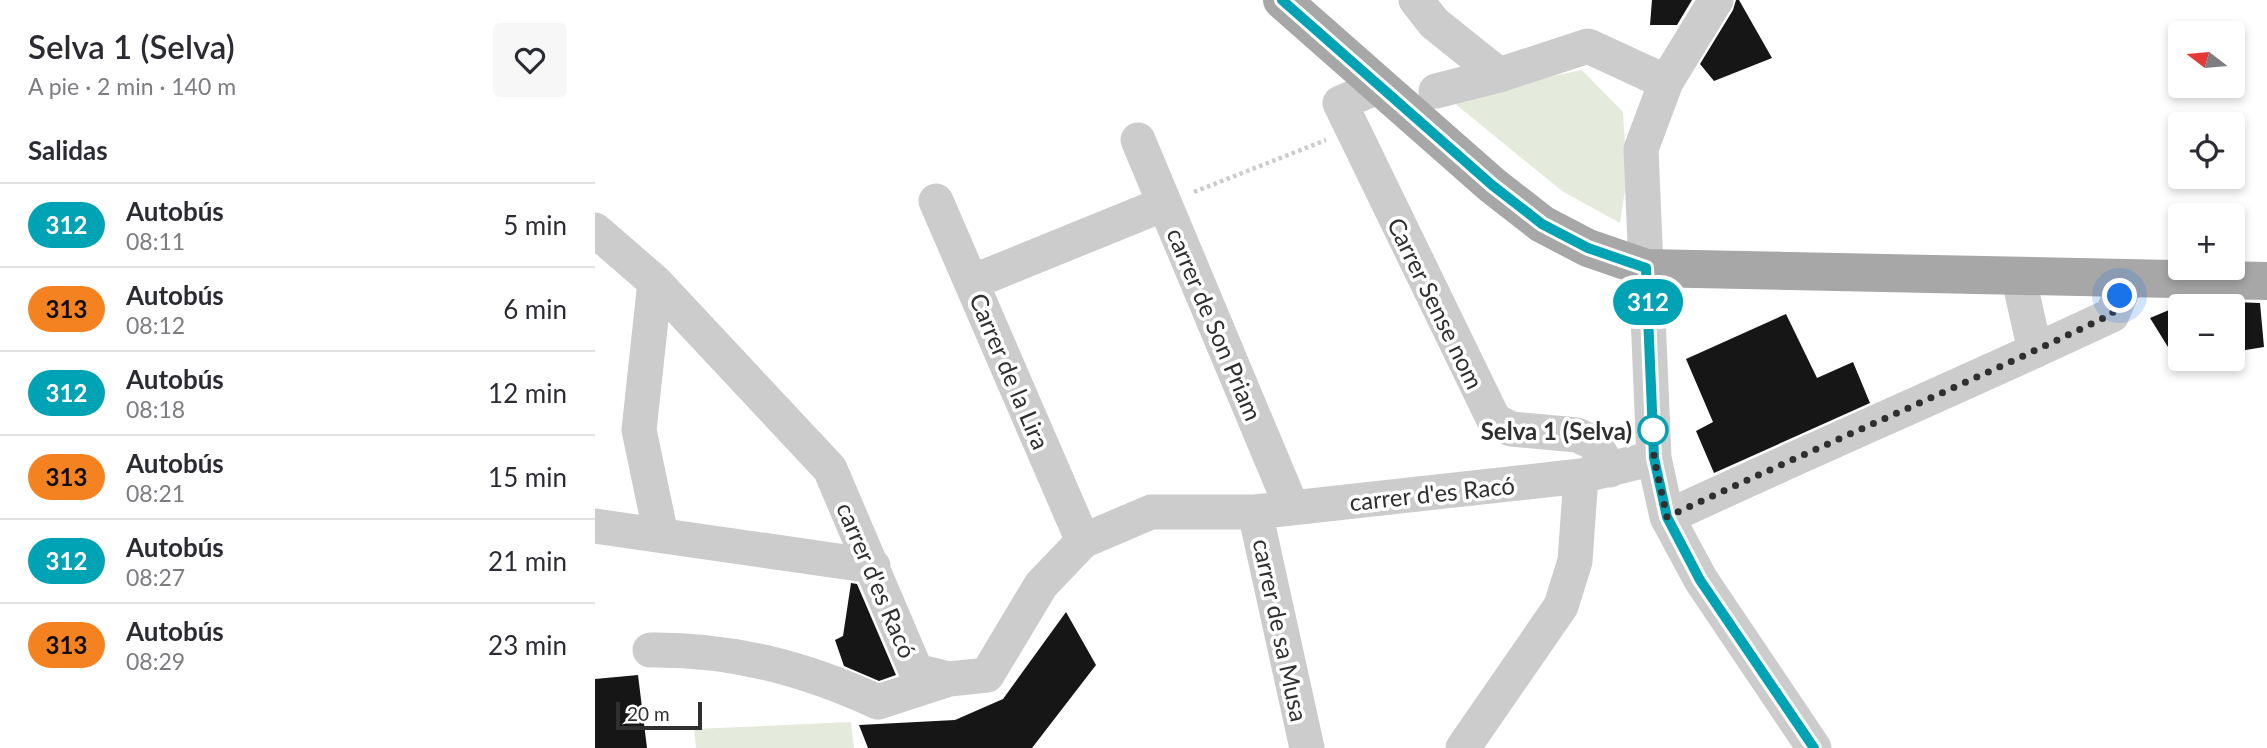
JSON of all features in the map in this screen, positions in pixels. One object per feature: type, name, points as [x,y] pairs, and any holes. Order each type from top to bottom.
[{"type":"main road","points":[[1282,0],[1492,185],[1542,224],[1588,248],[1646,268],[2267,281]]},
{"type":"street","points":[[1416,0],[1433,23],[1499,75]]},
{"type":"street","points":[[1716,0],[1666,82],[1641,149],[1654,458],[1667,517],[1700,580],[1814,748]]},
{"type":"street","points":[[1436,91],[1499,75],[1588,47],[1666,82]]},
{"type":"street","name":"Carrer Sense nom","points":[[1380,86],[1340,103],[1494,421],[1511,429],[1577,435],[1594,443],[1596,473]]},
{"type":"street","name":"carrer de Son Priam","points":[[1138,140],[1292,508]]},
{"type":"street","name":"Carrer de la Lira","points":[[936,201],[1083,541]]},
{"type":"street","points":[[972,282],[1164,204]]},
{"type":"street","name":"carrer d'es Racó","points":[[595,230],[655,282],[830,469],[916,671],[949,679],[987,675],[1041,585],[1083,541],[1151,512],[1255,512],[1596,473],[1654,458]]},
{"type":"street","points":[[2018,275],[2035,351]]},
{"type":"street","points":[[1667,517],[2112,314],[2129,277]]},
{"type":"street","points":[[655,282],[639,430],[661,535]]},
{"type":"street","points":[[1463,748],[1561,606],[1596,473]]},
{"type":"street","name":"carrer de sa Musa","points":[[1255,512],[1307,748]]},
{"type":"street","points":[[595,526],[873,566]]},
{"type":"street","points":[[650,650],[692,650],[767,662],[828,680],[878,702],[949,679]]},
{"type":"path","points":[[1164,204],[1351,130]]},
{"type":"shaded area","points":[[1582,70],[1623,112],[1627,177],[1620,223],[1562,191],[1448,98]]},
{"type":"shaded area","points":[[851,722],[854,748],[696,748],[694,729]]},
{"type":"building","points":[[1652,0],[1692,0],[1677,25],[1650,25]]},
{"type":"building","points":[[1736,0],[1739,0],[1772,58],[1714,81],[1700,64],[1733,10]]},
{"type":"building","points":[[2245,302],[2260,303],[2264,347],[2245,350]]},
{"type":"building","points":[[2168,310],[2168,347],[2150,318]]},
{"type":"building","points":[[1786,314],[1817,378],[1853,362],[1870,403],[1714,473],[1696,431],[1713,422],[1686,359]]},
{"type":"building","points":[[851,583],[857,584],[896,675],[879,681],[844,666],[835,640],[843,636]]},
{"type":"building","points":[[1066,612],[1096,665],[1032,748],[868,748],[859,725],[955,720],[1003,699]]},
{"type":"building","points":[[638,675],[647,748],[595,748],[595,679]]},
{"type":"bus line","name":"312","points":[[1282,0],[1492,185],[1542,224],[1588,248],[1646,268],[1654,458],[1667,517],[1700,580],[1814,748]]},
{"type":"place","name":"Selva 1 (Selva)","points":[[1653,430]]},
{"type":"route","points":[[1653,430],[1654,458],[1667,517],[1763,472],[1888,419],[2112,314],[2120,296]]}]
